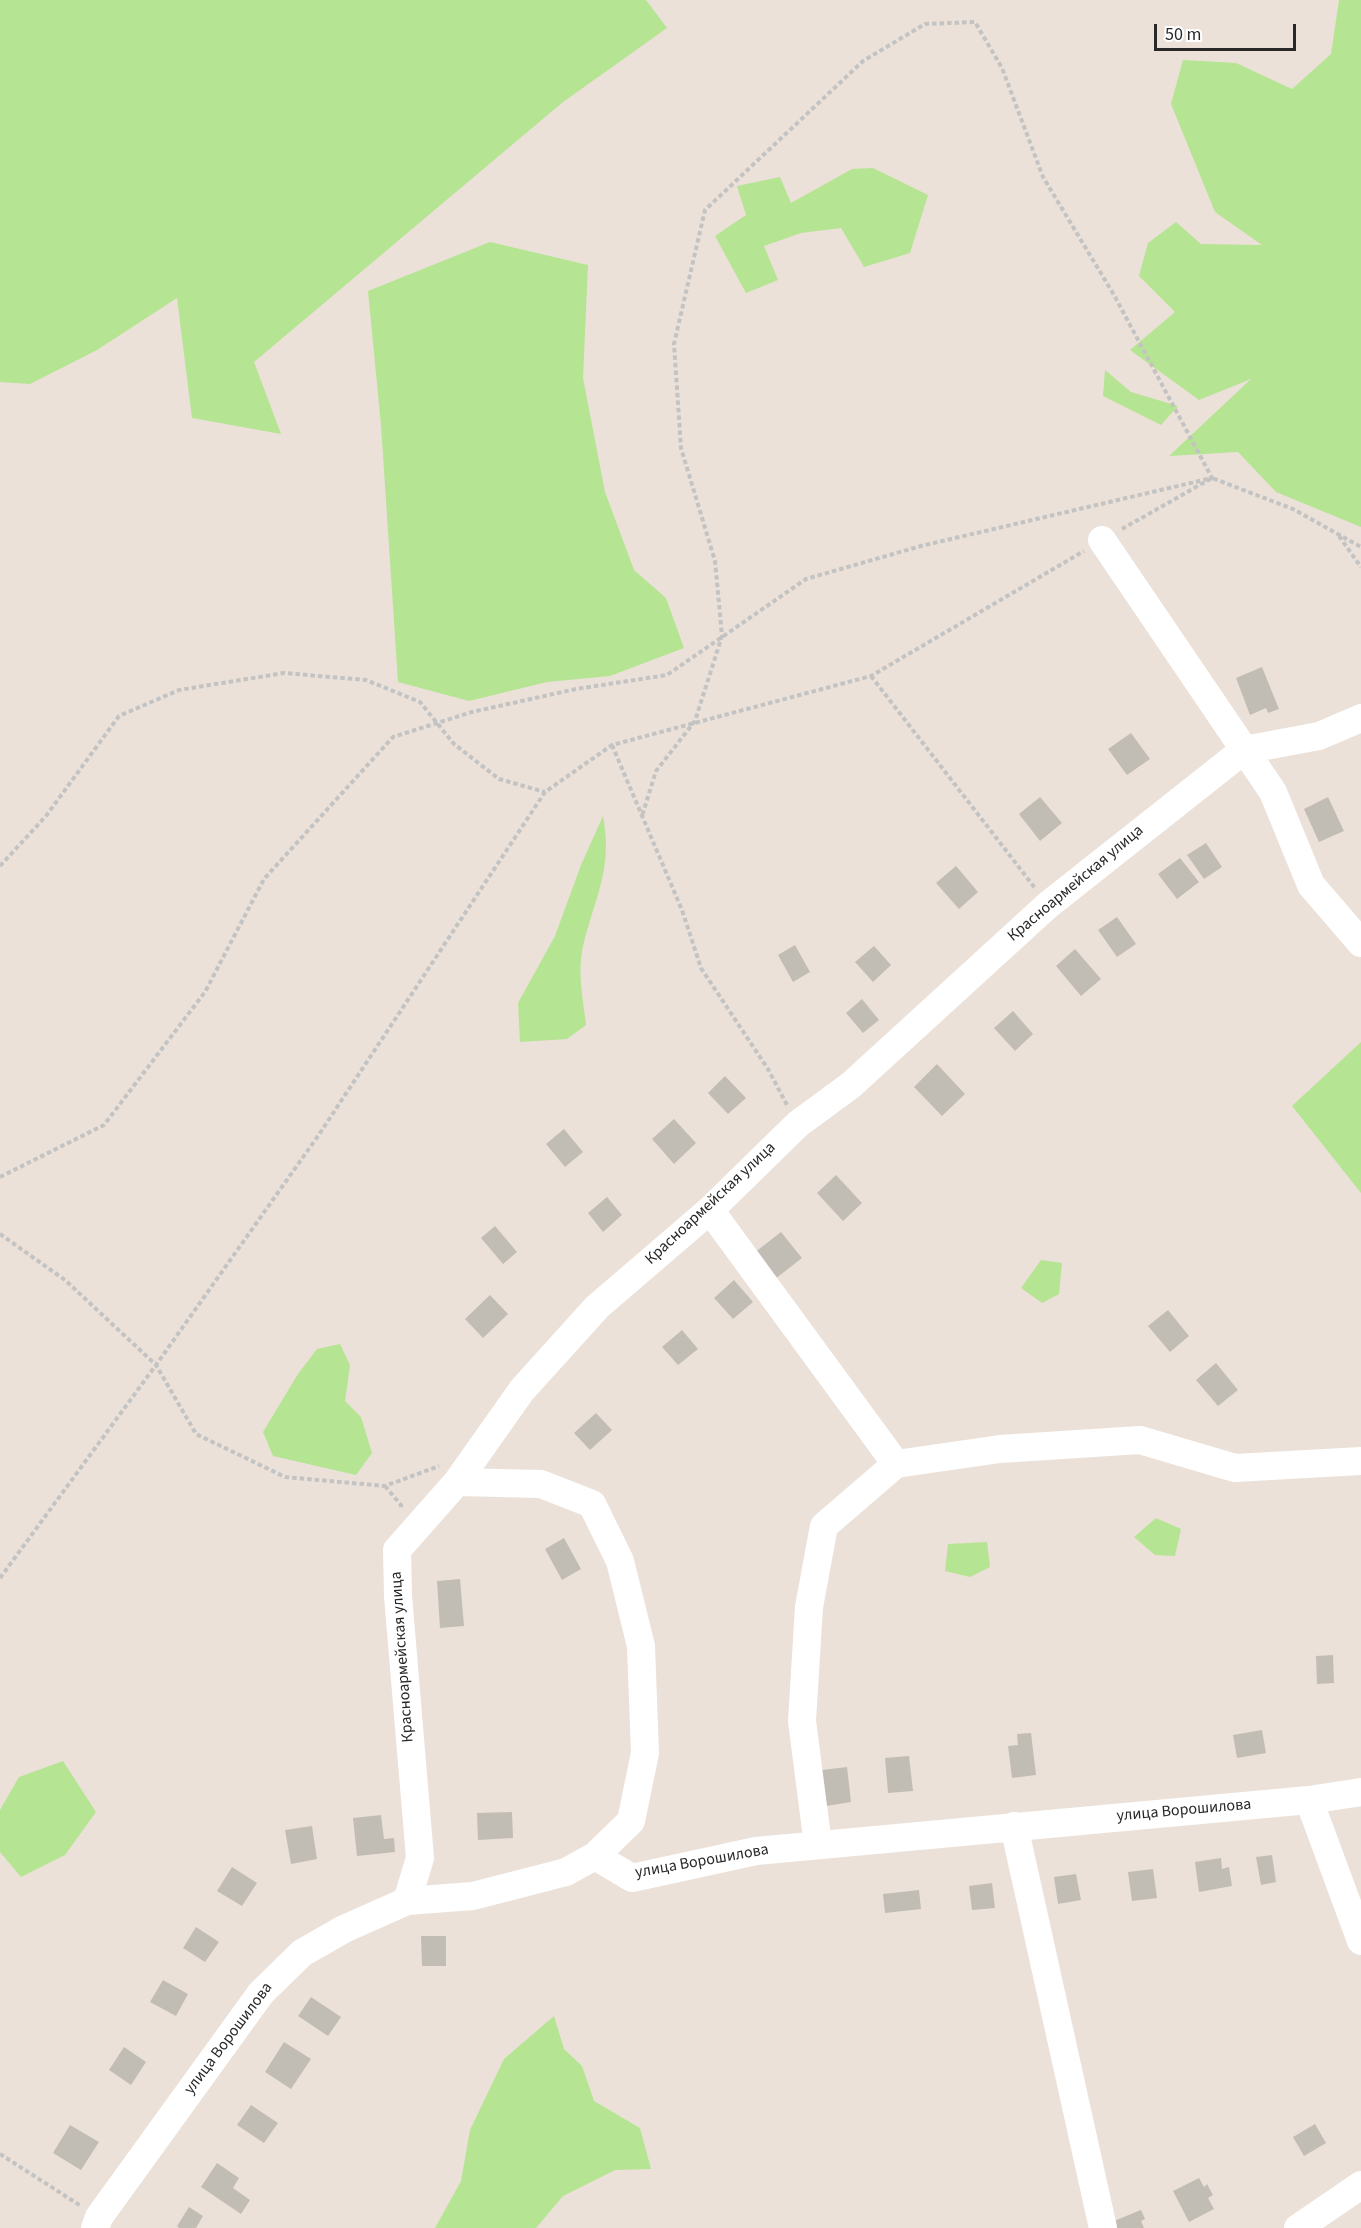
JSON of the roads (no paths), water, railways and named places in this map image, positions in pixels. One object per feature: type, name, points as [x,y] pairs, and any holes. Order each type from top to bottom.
[{"type":"street","points":[[1102,540],[1273,792],[1311,885],[1361,943]]},
{"type":"street","name":"Красноармейская улица","points":[[407,1901],[420,1858],[399,1618],[397,1550],[456,1482],[522,1390],[597,1307],[710,1210],[798,1124],[851,1085],[1048,905],[1244,750],[1319,736],[1361,718]]},
{"type":"street","points":[[710,1210],[896,1464]]},
{"type":"street","points":[[818,1845],[802,1721],[809,1607],[824,1526],[896,1464],[1000,1449],[1140,1440],[1235,1468],[1361,1461]]},
{"type":"street","points":[[456,1482],[541,1484],[592,1504],[620,1561],[641,1646],[645,1753],[631,1821],[595,1856]]},
{"type":"street","name":"улица Ворошилова","points":[[97,2223],[261,1993],[302,1953],[344,1929],[407,1901],[473,1896],[566,1872],[595,1856],[632,1878],[756,1851],[1309,1800],[1361,1792]]},
{"type":"street","points":[[1309,1800],[1361,1941]]},
{"type":"street","points":[[1014,1826],[1103,2228]]},
{"type":"street","points":[[1298,2228],[1361,2185]]}]
